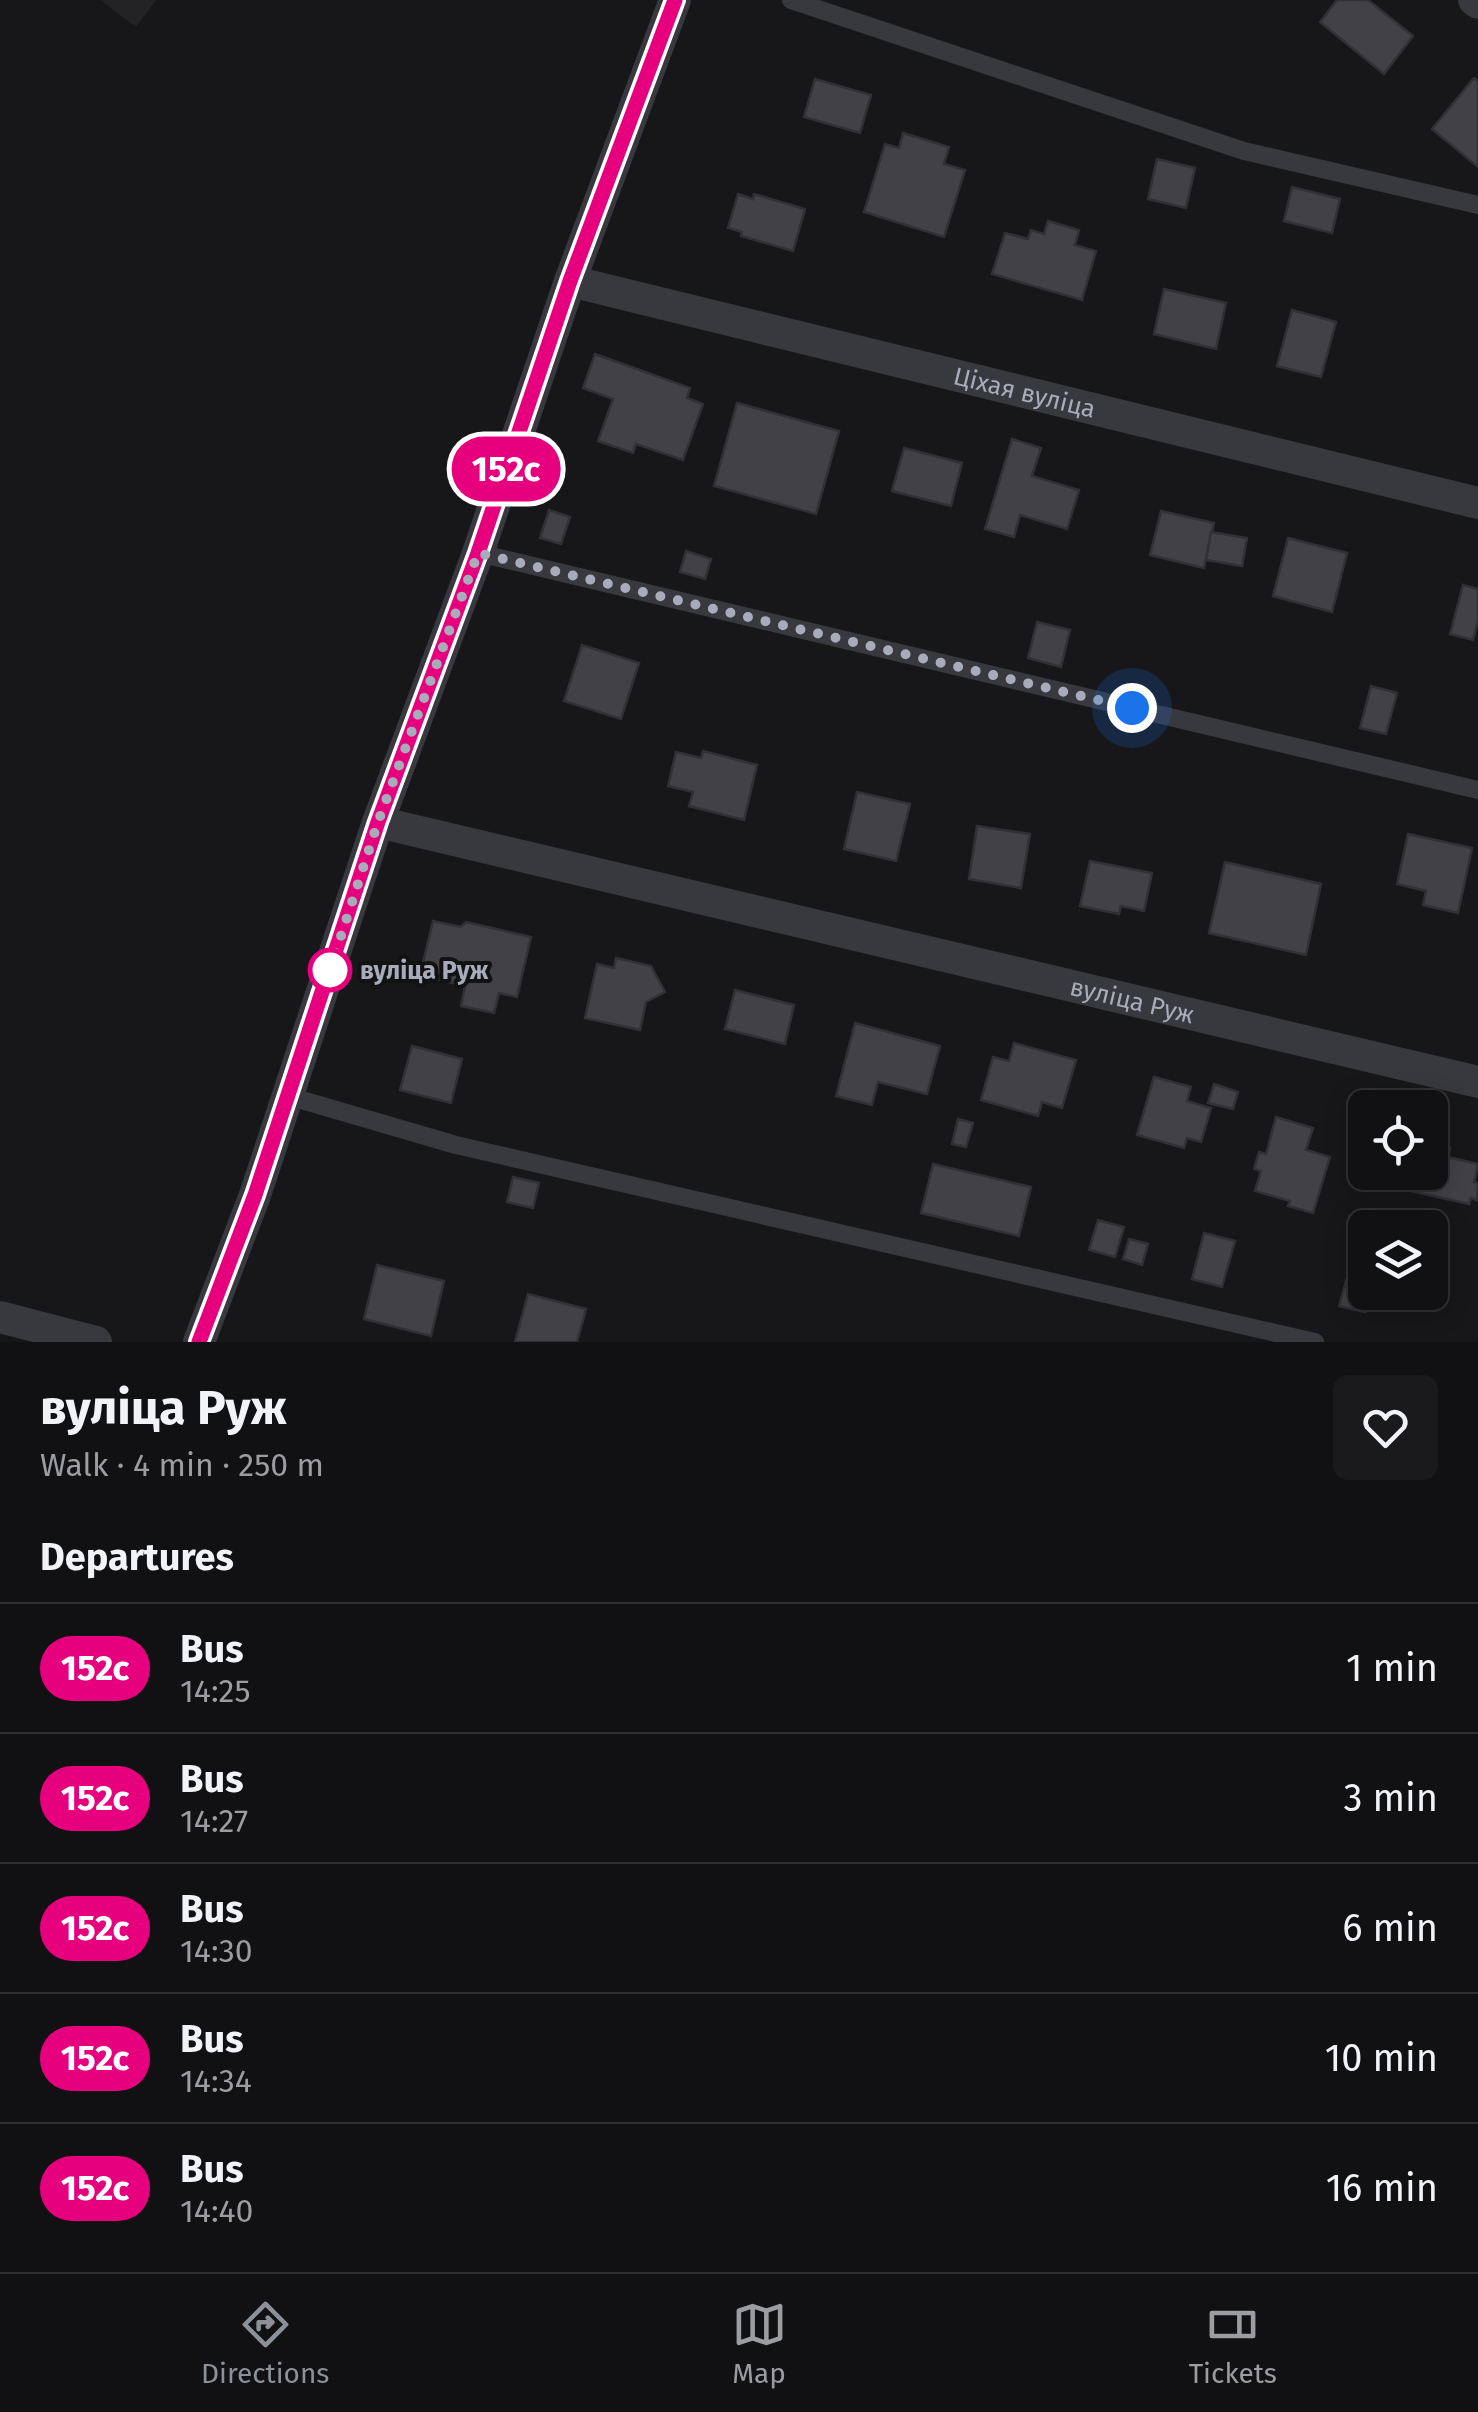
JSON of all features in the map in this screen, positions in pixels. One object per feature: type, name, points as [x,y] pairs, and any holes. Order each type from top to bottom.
[{"type":"street","points":[[199,1342],[255,1195],[378,822],[674,0]]},
{"type":"street","name":"Ціхая вуліца","points":[[570,281],[1478,503]]},
{"type":"street","name":"вуліца Руж","points":[[378,822],[1478,1082]]},
{"type":"street","points":[[0,1317],[96,1342]]},
{"type":"lane","points":[[791,0],[1244,151],[1478,206]]},
{"type":"lane","points":[[478,553],[1478,790]]},
{"type":"lane","points":[[288,1096],[456,1146],[1315,1342]]},
{"type":"shaded area","points":[[100,0],[156,0],[136,27]]},
{"type":"building","points":[[1337,0],[1368,0],[1413,36],[1384,74],[1320,22]]},
{"type":"building","points":[[1474,78],[1478,81],[1478,167],[1432,129]]},
{"type":"building","points":[[815,79],[871,95],[860,133],[804,117]]},
{"type":"building","points":[[903,133],[949,147],[944,164],[965,170],[944,237],[864,212],[885,144],[899,148]]},
{"type":"building","points":[[1157,159],[1195,168],[1186,208],[1148,199]]},
{"type":"building","points":[[1292,187],[1340,199],[1332,233],[1284,221]]},
{"type":"building","points":[[738,194],[753,199],[754,194],[805,209],[793,251],[741,236],[742,232],[728,228]]},
{"type":"building","points":[[1048,221],[1079,230],[1075,245],[1096,251],[1082,300],[992,274],[1005,233],[1028,239],[1031,230],[1044,234]]},
{"type":"building","points":[[1164,289],[1226,303],[1216,349],[1154,334]]},
{"type":"building","points":[[1292,310],[1336,322],[1321,377],[1277,366]]},
{"type":"building","points":[[595,354],[690,388],[687,398],[703,404],[683,460],[636,444],[633,453],[598,441],[613,399],[583,388]]},
{"type":"building","points":[[737,403],[839,431],[816,514],[714,486]]},
{"type":"building","points":[[1012,439],[1041,448],[1032,476],[1079,490],[1067,529],[1020,515],[1014,537],[985,529]]},
{"type":"building","points":[[904,448],[962,463],[951,506],[892,491]]},
{"type":"building","points":[[549,510],[570,517],[561,544],[540,538]]},
{"type":"building","points":[[1161,511],[1214,523],[1204,568],[1150,555]]},
{"type":"building","points":[[1211,532],[1247,538],[1242,566],[1206,560]]},
{"type":"building","points":[[1288,538],[1347,553],[1332,612],[1273,596]]},
{"type":"building","points":[[686,551],[711,559],[705,579],[680,572]]},
{"type":"building","points":[[1463,585],[1478,589],[1478,620],[1473,640],[1450,634]]},
{"type":"building","points":[[1037,622],[1070,630],[1061,667],[1028,658]]},
{"type":"building","points":[[582,645],[639,663],[621,719],[564,701]]},
{"type":"building","points":[[1371,686],[1397,693],[1386,734],[1360,728]]},
{"type":"building","points":[[703,751],[757,765],[744,820],[689,806],[693,792],[668,786],[676,752],[701,758]]},
{"type":"building","points":[[857,792],[910,804],[896,861],[844,849]]},
{"type":"building","points":[[977,826],[1030,834],[1021,888],[969,879]]},
{"type":"building","points":[[1408,834],[1472,848],[1458,913],[1423,905],[1426,891],[1397,884]]},
{"type":"building","points":[[1090,861],[1152,873],[1144,911],[1121,906],[1119,914],[1080,906]]},
{"type":"building","points":[[1225,862],[1321,884],[1306,955],[1209,933]]},
{"type":"building","points":[[433,921],[461,927],[466,922],[531,937],[517,997],[499,993],[494,1013],[461,1006],[465,986],[420,975]]},
{"type":"building","points":[[616,958],[651,966],[665,992],[646,1002],[640,1030],[585,1018],[597,964],[614,968]]},
{"type":"building","points":[[735,990],[794,1005],[785,1044],[725,1029]]},
{"type":"building","points":[[855,1023],[940,1046],[927,1094],[878,1082],[872,1105],[836,1096]]},
{"type":"building","points":[[1014,1043],[1076,1060],[1062,1108],[1042,1102],[1038,1116],[981,1100],[993,1057],[1009,1061]]},
{"type":"building","points":[[412,1046],[462,1059],[451,1103],[400,1090]]},
{"type":"building","points":[[1154,1077],[1191,1087],[1187,1101],[1211,1108],[1201,1142],[1187,1138],[1184,1148],[1137,1135]]},
{"type":"building","points":[[1214,1084],[1238,1092],[1233,1109],[1208,1103]]},
{"type":"building","points":[[1276,1117],[1313,1128],[1306,1150],[1330,1157],[1313,1213],[1288,1206],[1290,1201],[1255,1191],[1261,1171],[1254,1169],[1259,1152],[1266,1154]]},
{"type":"building","points":[[958,1119],[973,1123],[966,1147],[952,1144]]},
{"type":"building","points":[[1448,1157],[1478,1164],[1474,1182],[1478,1183],[1477,1200],[1471,1198],[1469,1204],[1406,1190],[1448,1190]]},
{"type":"building","points":[[933,1164],[1031,1187],[1019,1236],[921,1213]]},
{"type":"building","points":[[513,1177],[539,1183],[533,1208],[507,1202]]},
{"type":"building","points":[[1098,1220],[1124,1227],[1115,1257],[1089,1250]]},
{"type":"building","points":[[1204,1233],[1235,1241],[1222,1287],[1192,1279]]},
{"type":"building","points":[[1129,1239],[1148,1244],[1142,1265],[1123,1259]]},
{"type":"building","points":[[377,1265],[444,1281],[431,1336],[364,1319]]},
{"type":"building","points":[[1348,1274],[1348,1308],[1339,1306]]},
{"type":"building","points":[[528,1294],[586,1309],[577,1342],[515,1342]]},
{"type":"bus line","name":"152с","points":[[199,1342],[255,1195],[378,822],[478,553],[570,281],[675,0]]},
{"type":"place","name":"вуліца Руж","points":[[330,970]]},
{"type":"route","points":[[330,970],[378,822],[478,553],[1132,708]]}]
